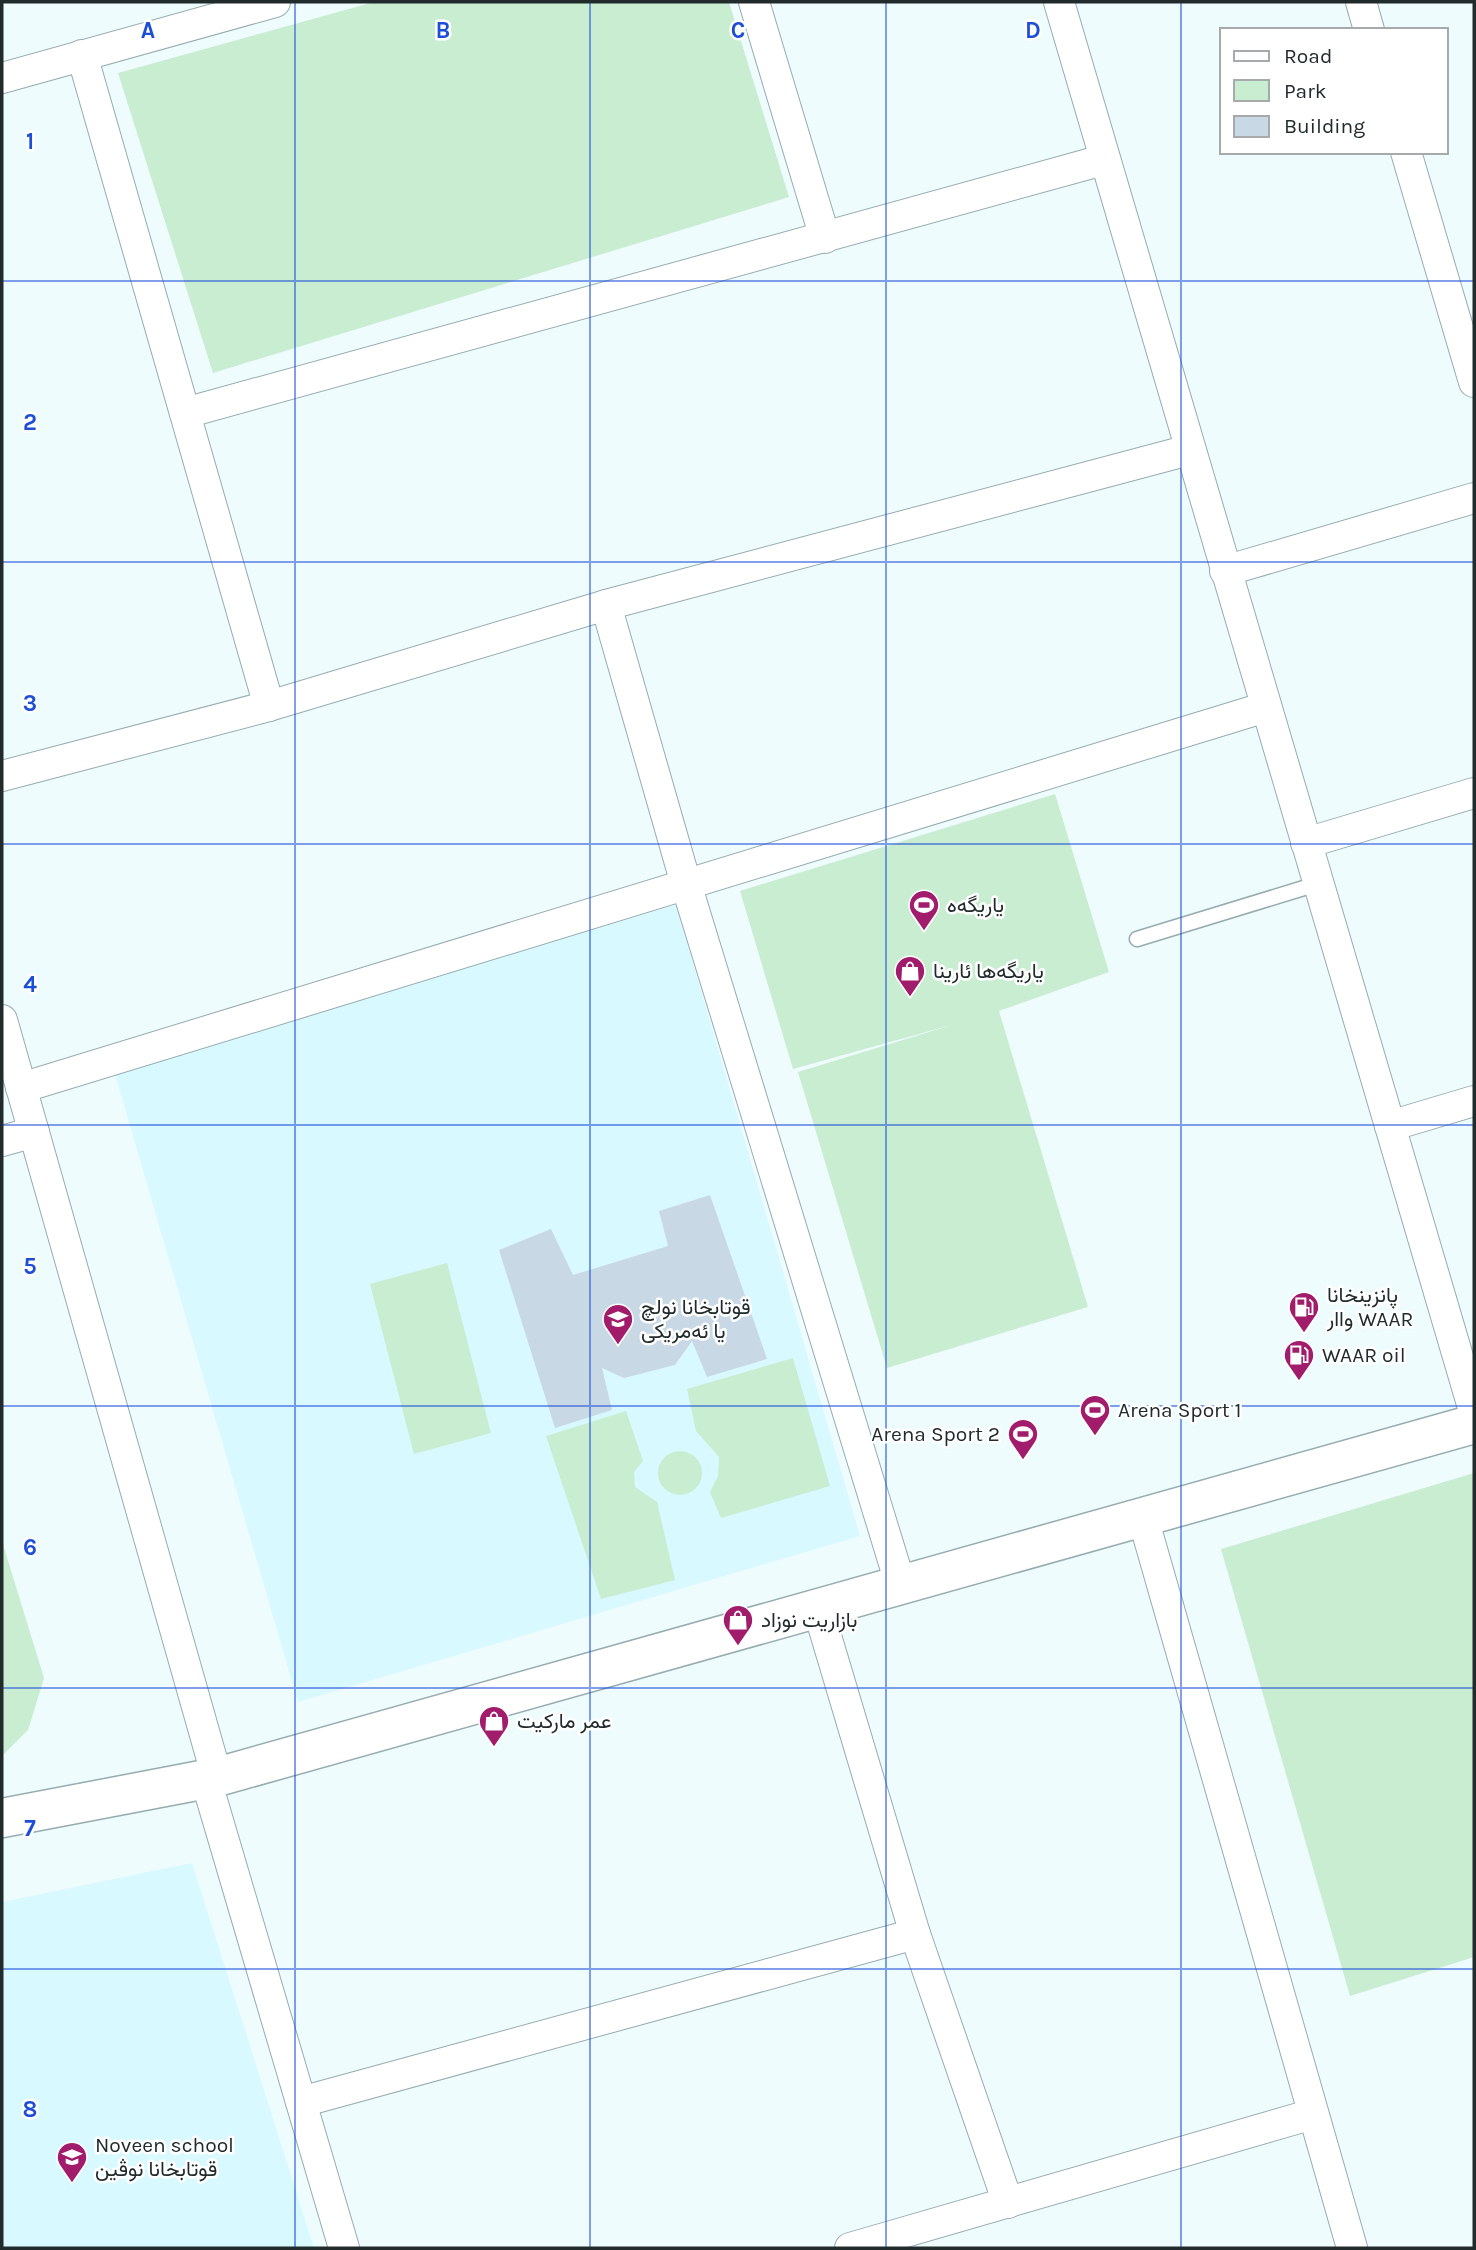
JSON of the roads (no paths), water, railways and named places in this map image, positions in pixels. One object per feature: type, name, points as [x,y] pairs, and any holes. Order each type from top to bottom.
[{"type":"street","points":[[2,78],[275,2]]},
{"type":"street","points":[[754,2],[825,238]]},
{"type":"street","points":[[1059,2],[1103,160],[1474,1411]]},
{"type":"street","points":[[1361,2],[1368,28]]},
{"type":"street","points":[[82,55],[269,706]]},
{"type":"street","points":[[1407,154],[1474,382]]},
{"type":"street","points":[[185,413],[1103,160]]},
{"type":"street","points":[[2,776],[269,706],[606,605],[1189,450]]},
{"type":"street","points":[[1225,571],[1474,498]]},
{"type":"street","points":[[606,605],[686,884],[901,1586]]},
{"type":"street","points":[[21,1088],[1266,708]]},
{"type":"street","points":[[1306,843],[1474,793]]},
{"type":"street","points":[[2,1020],[211,1779],[344,2248]]},
{"type":"street","points":[[1390,1126],[1474,1101]]},
{"type":"street","points":[[2,1141],[34,1132]]},
{"type":"street","points":[[2,1818],[211,1779],[1474,1424]]},
{"type":"street","points":[[1143,1518],[1352,2248]]},
{"type":"street","points":[[818,1609],[915,1934],[1008,2203]]},
{"type":"street","points":[[301,2102],[915,1934]]},
{"type":"street","points":[[850,2248],[1313,2114]]},
{"type":"lane","points":[[1137,939],[1317,884]]},
{"type":"place","name":"یاریگه‌ه","points":[[924,932]]},
{"type":"place","name":"ياريگەها ئارينا","points":[[910,998]]},
{"type":"place","name":"پانزینخانا واار WAAR","points":[[1304,1334]]},
{"type":"place","name":"قوتابخانا نولچ يا ئەمريكى","points":[[618,1346]]},
{"type":"place","name":"WAAR oil","points":[[1299,1382]]},
{"type":"place","name":"Arena Sport 1","points":[[1095,1437]]},
{"type":"place","name":"Arena Sport 2","points":[[1023,1461]]},
{"type":"place","name":"بازاريت نوزاد","points":[[738,1647]]},
{"type":"place","name":"عمر ماركيت","points":[[494,1748]]},
{"type":"place","name":"Noveen school قوتابخانا نوڤين","points":[[72,2184]]}]
